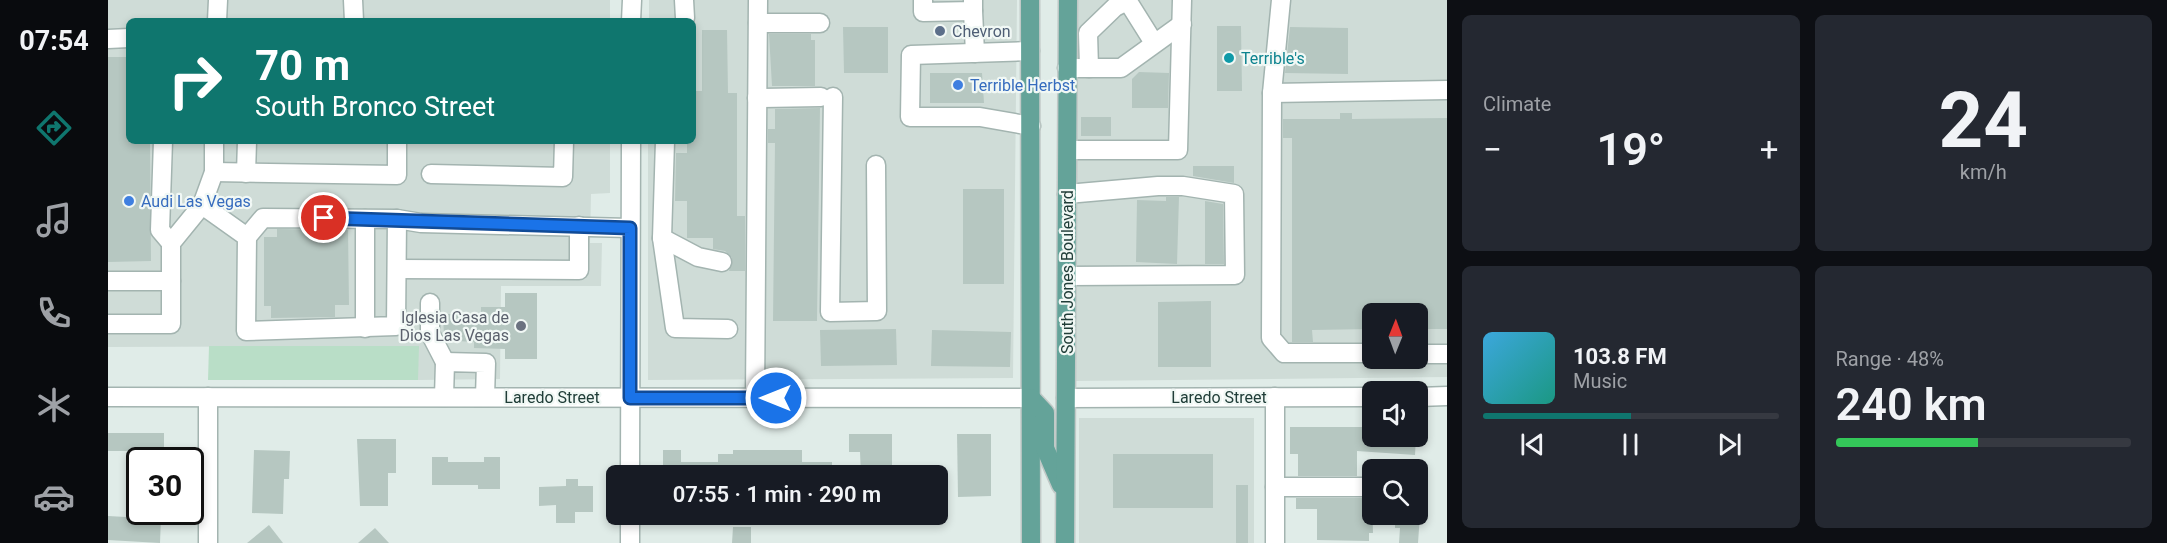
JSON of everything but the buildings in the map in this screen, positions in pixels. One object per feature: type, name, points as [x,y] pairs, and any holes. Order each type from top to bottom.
[{"type":"main road","points":[[1030,0],[1031,543]]},
{"type":"main road","name":"South Jones Boulevard","points":[[1065,543],[1068,0]]},
{"type":"main road","points":[[1031,398],[1045,413],[1045,448],[1065,492]]},
{"type":"street","points":[[217,18],[218,0]]},
{"type":"street","points":[[353,0],[354,18]]},
{"type":"street","points":[[632,0],[632,18]]},
{"type":"street","points":[[755,398],[758,0]]},
{"type":"street","points":[[922,0],[923,12],[973,6],[975,53]]},
{"type":"street","points":[[1068,150],[1178,150],[1182,0]]},
{"type":"street","points":[[1281,0],[1272,93],[1271,338],[1284,353],[1362,353]]},
{"type":"street","points":[[1089,68],[1088,33],[1115,7],[1127,1],[1154,43]]},
{"type":"street","points":[[758,23],[820,23]]},
{"type":"street","points":[[1067,68],[1121,68],[1182,24]]},
{"type":"street","points":[[108,39],[126,38]]},
{"type":"street","points":[[1030,51],[911,55],[910,117],[980,117],[1031,126]]},
{"type":"street","points":[[1272,93],[1447,90]]},
{"type":"street","points":[[757,98],[827,97],[830,312],[877,312],[876,165]]},
{"type":"street","points":[[163,144],[160,230],[171,243]]},
{"type":"street","points":[[108,324],[171,324],[171,243],[202,205],[213,172],[214,144]]},
{"type":"street","points":[[246,173],[247,144]]},
{"type":"street","points":[[213,172],[397,175],[397,144]]},
{"type":"street","points":[[431,174],[563,177],[564,144]]},
{"type":"street","points":[[630,465],[631,144]]},
{"type":"street","points":[[665,144],[662,238],[675,328],[728,329]]},
{"type":"street","points":[[1067,194],[1183,186],[1234,194],[1235,275],[1068,276]]},
{"type":"street","points":[[631,194],[664,194]]},
{"type":"street","points":[[202,205],[247,237]]},
{"type":"street","points":[[397,219],[396,326],[246,331],[247,237],[263,218],[397,219],[421,223],[630,228]]},
{"type":"street","points":[[365,219],[365,328]]},
{"type":"street","points":[[397,269],[579,270],[579,226]]},
{"type":"street","points":[[662,238],[698,257],[722,262]]},
{"type":"street","points":[[108,281],[171,281]]},
{"type":"street","points":[[430,303],[430,333],[445,362],[444,397]]},
{"type":"street","points":[[1428,354],[1447,354]]},
{"type":"street","points":[[445,362],[486,363],[486,397]]},
{"type":"street","points":[[1428,397],[1447,396]]},
{"type":"street","name":"Laredo Street","points":[[108,397],[1031,398]]},
{"type":"street","points":[[208,397],[208,543]]},
{"type":"street","points":[[1275,397],[1275,543]]},
{"type":"street","name":"Laredo Street","points":[[1066,398],[1362,397]]},
{"type":"street","points":[[1275,487],[1362,487]]},
{"type":"street","points":[[630,525],[630,543]]},
{"type":"shaded area","points":[[108,0],[610,0],[610,18],[126,18],[126,144],[610,144],[610,193],[591,194],[590,243],[602,243],[601,286],[501,286],[500,379],[418,380],[418,346],[108,347]]},
{"type":"shaded area","points":[[649,0],[1017,0],[1013,378],[648,380],[648,144],[696,144],[696,18],[649,18]]},
{"type":"shaded area","points":[[1077,0],[1447,0],[1447,377],[1076,381]]},
{"type":"shaded area","points":[[1079,418],[1254,418],[1254,543],[1079,543]]},
{"type":"green space","points":[[209,346],[419,346],[418,380],[208,380]]},
{"type":"place","name":"Chevron","points":[[940,31]]},
{"type":"place","name":"Terrible's","points":[[1229,58]]},
{"type":"place","name":"Terrible Herbst","points":[[958,85]]},
{"type":"place","name":"Audi Las Vegas","points":[[129,201]]},
{"type":"place","name":"Iglesia Casa de Dios Las Vegas","points":[[521,326]]},
{"type":"route","points":[[324,218],[397,219],[421,223],[630,228],[630,398],[776,398]]}]
